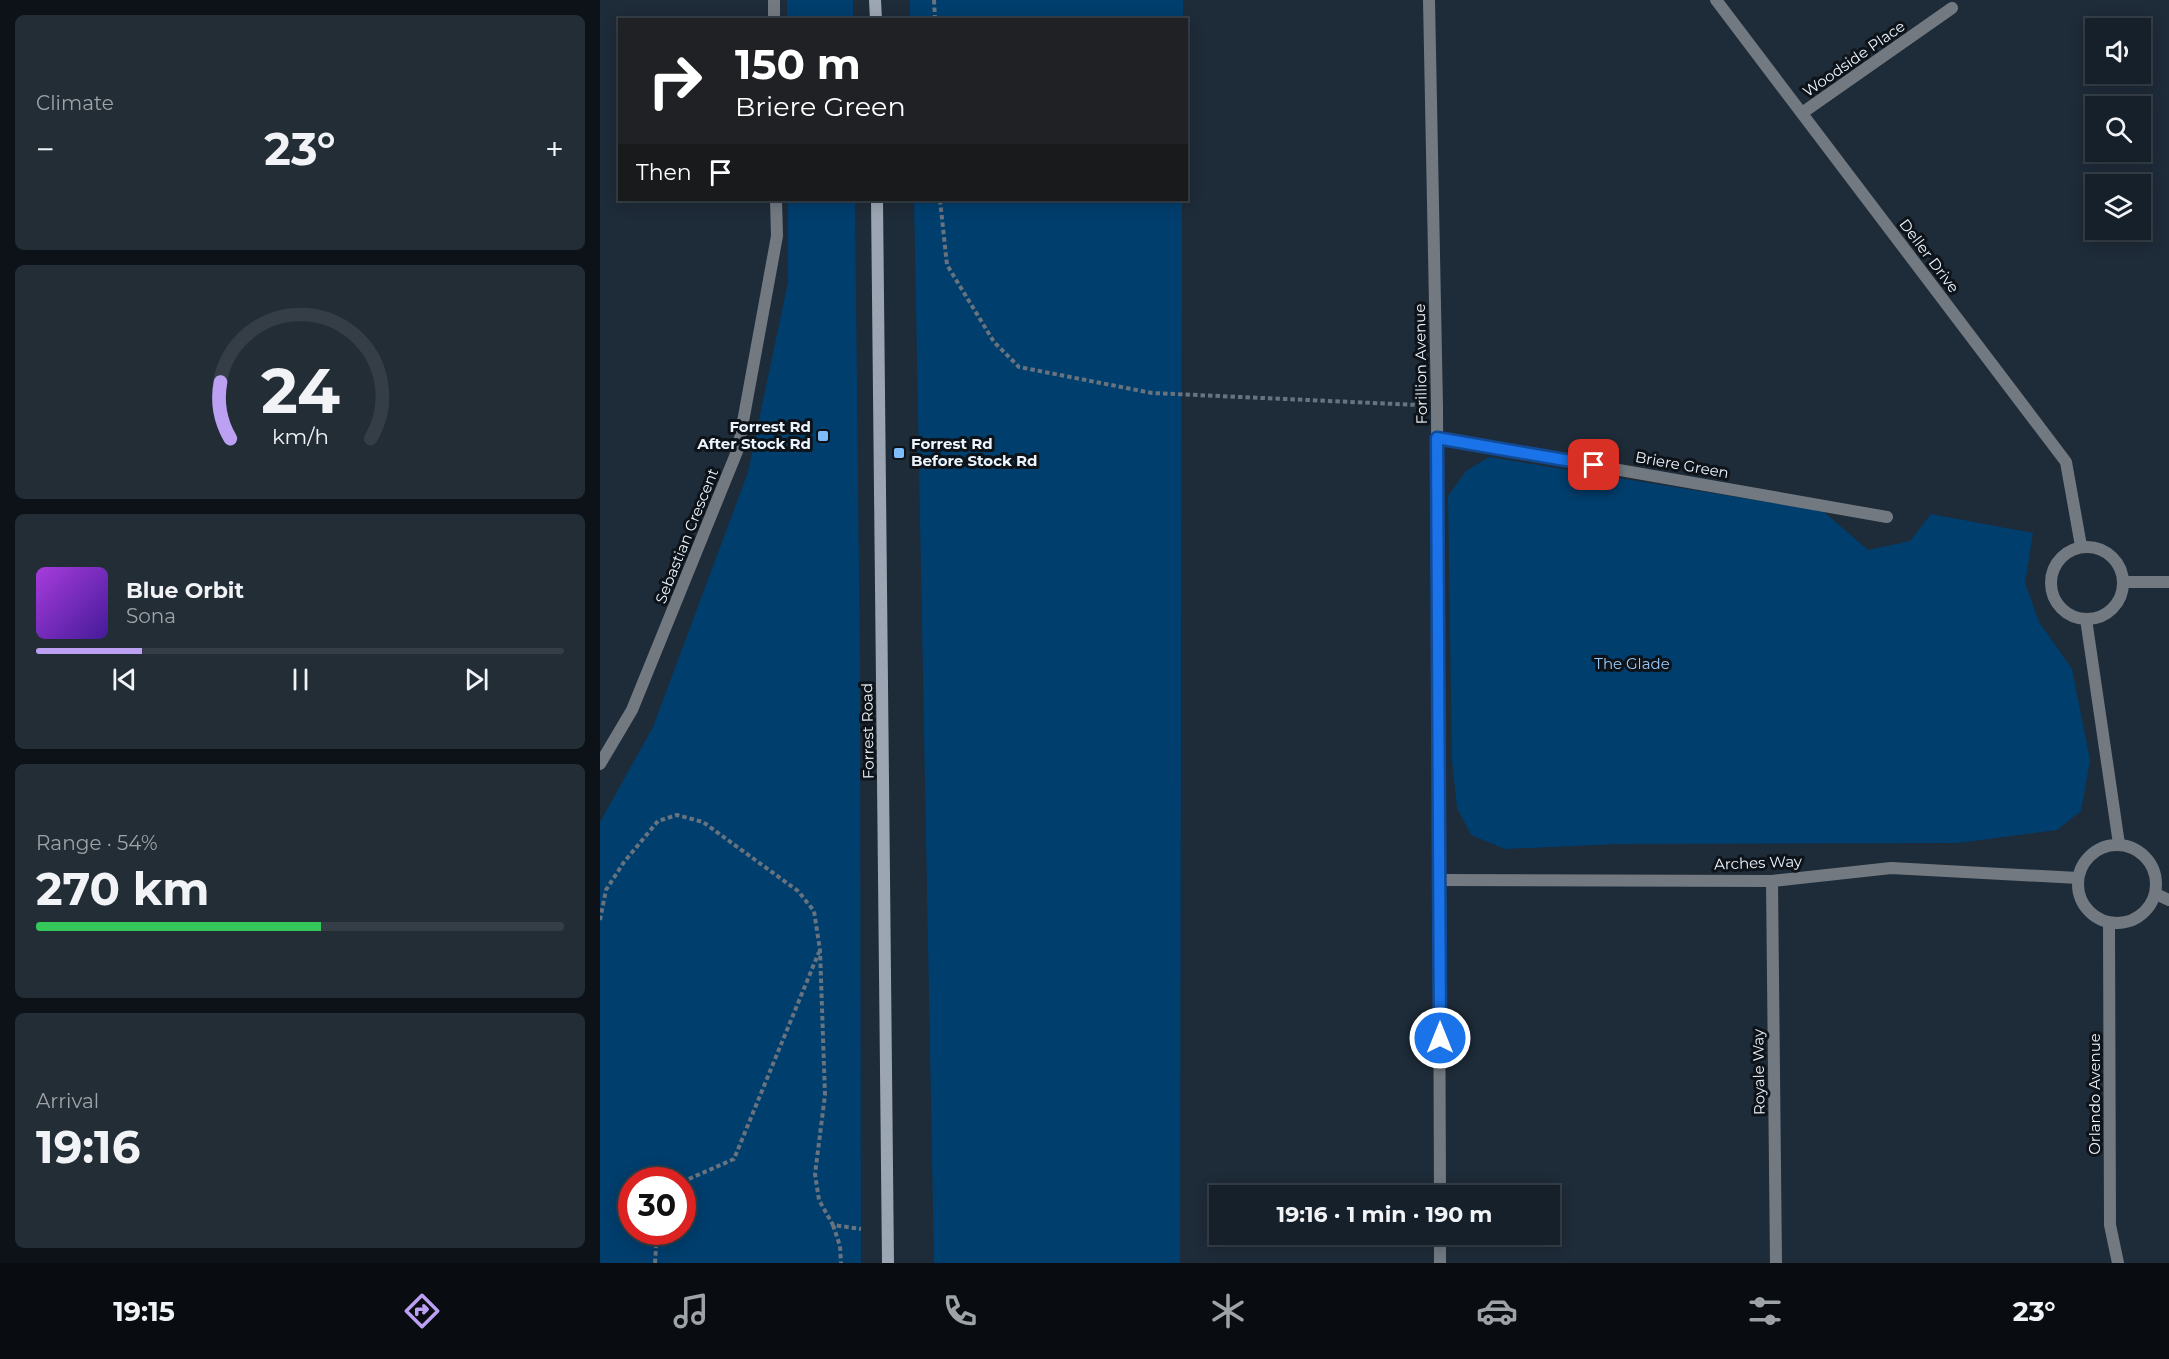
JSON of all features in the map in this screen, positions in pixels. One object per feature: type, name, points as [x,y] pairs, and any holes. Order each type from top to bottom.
[{"type":"main road","points":[[875,0],[876,18]]},
{"type":"main road","name":"Forrest Road","points":[[878,201],[888,1263]]},
{"type":"street","points":[[774,0],[774,18]]},
{"type":"street","name":"Forillion Avenue","points":[[1429,0],[1437,406],[1440,1185]]},
{"type":"street","name":"Deller Drive","points":[[1716,0],[2066,462],[2081,546]]},
{"type":"street","name":"Woodside Place","points":[[1802,113],[1952,8]]},
{"type":"street","name":"Sebastian Crescent","points":[[600,764],[632,710],[738,449],[777,236],[776,201]]},
{"type":"street","name":"Briere Green","points":[[1437,438],[1887,517]]},
{"type":"street","points":[[2081,546],[2097,547],[2110,555],[2120,567],[2123,582],[2119,601],[2105,615],[2086,619],[2068,615],[2055,602],[2050,585],[2054,567],[2064,553],[2081,546]]},
{"type":"street","points":[[2123,582],[2169,582]]},
{"type":"street","points":[[2086,619],[2120,844]]},
{"type":"street","points":[[2120,844],[2140,851],[2152,865],[2156,894],[2145,913],[2126,923],[2109,923],[2094,917],[2081,900],[2078,878],[2087,858],[2103,847],[2120,844]]},
{"type":"street","name":"Arches Way","points":[[1439,880],[1772,881],[1891,868],[2078,878]]},
{"type":"street","name":"Royale Way","points":[[1772,881],[1776,1263]]},
{"type":"street","points":[[2156,894],[2169,900]]},
{"type":"street","name":"Orlando Avenue","points":[[2109,923],[2110,1225],[2118,1263]]},
{"type":"street","points":[[1440,1245],[1440,1263]]},
{"type":"path","points":[[934,0],[934,18]]},
{"type":"path","points":[[940,201],[947,265],[994,342],[1019,367],[1152,393],[1437,406]]},
{"type":"path","points":[[600,921],[606,890],[624,862],[658,822],[677,814],[703,822],[798,891],[814,911],[820,951],[825,1095],[815,1174],[819,1200],[834,1224],[840,1246],[841,1263]]},
{"type":"path","points":[[696,1176],[734,1160],[820,951]]},
{"type":"path","points":[[834,1224],[861,1229]]},
{"type":"path","points":[[655,1263],[656,1245]]},
{"type":"green space","points":[[787,0],[853,0],[853,18],[787,18]]},
{"type":"green space","points":[[910,0],[1183,0],[1183,18],[910,18]]},
{"type":"green space","points":[[788,201],[855,201],[860,665],[861,1263],[600,1263],[600,822],[653,727],[748,472],[788,282]]},
{"type":"green space","points":[[914,201],[1182,201],[1180,1263],[934,1263]]},
{"type":"green space","name":"The Glade","points":[[1489,457],[1823,511],[1868,550],[1910,541],[1931,514],[2033,533],[2025,583],[2039,622],[2072,669],[2090,760],[2081,811],[2057,830],[1958,843],[1619,844],[1505,849],[1471,835],[1457,808],[1452,760],[1448,496],[1466,471]]},
{"type":"place","name":"Forrest Rd After Stock Rd","points":[[823,436]]},
{"type":"place","name":"Forrest Rd Before Stock Rd","points":[[899,453]]},
{"type":"route","points":[[1440,1038],[1437,438],[1594,465]]}]
